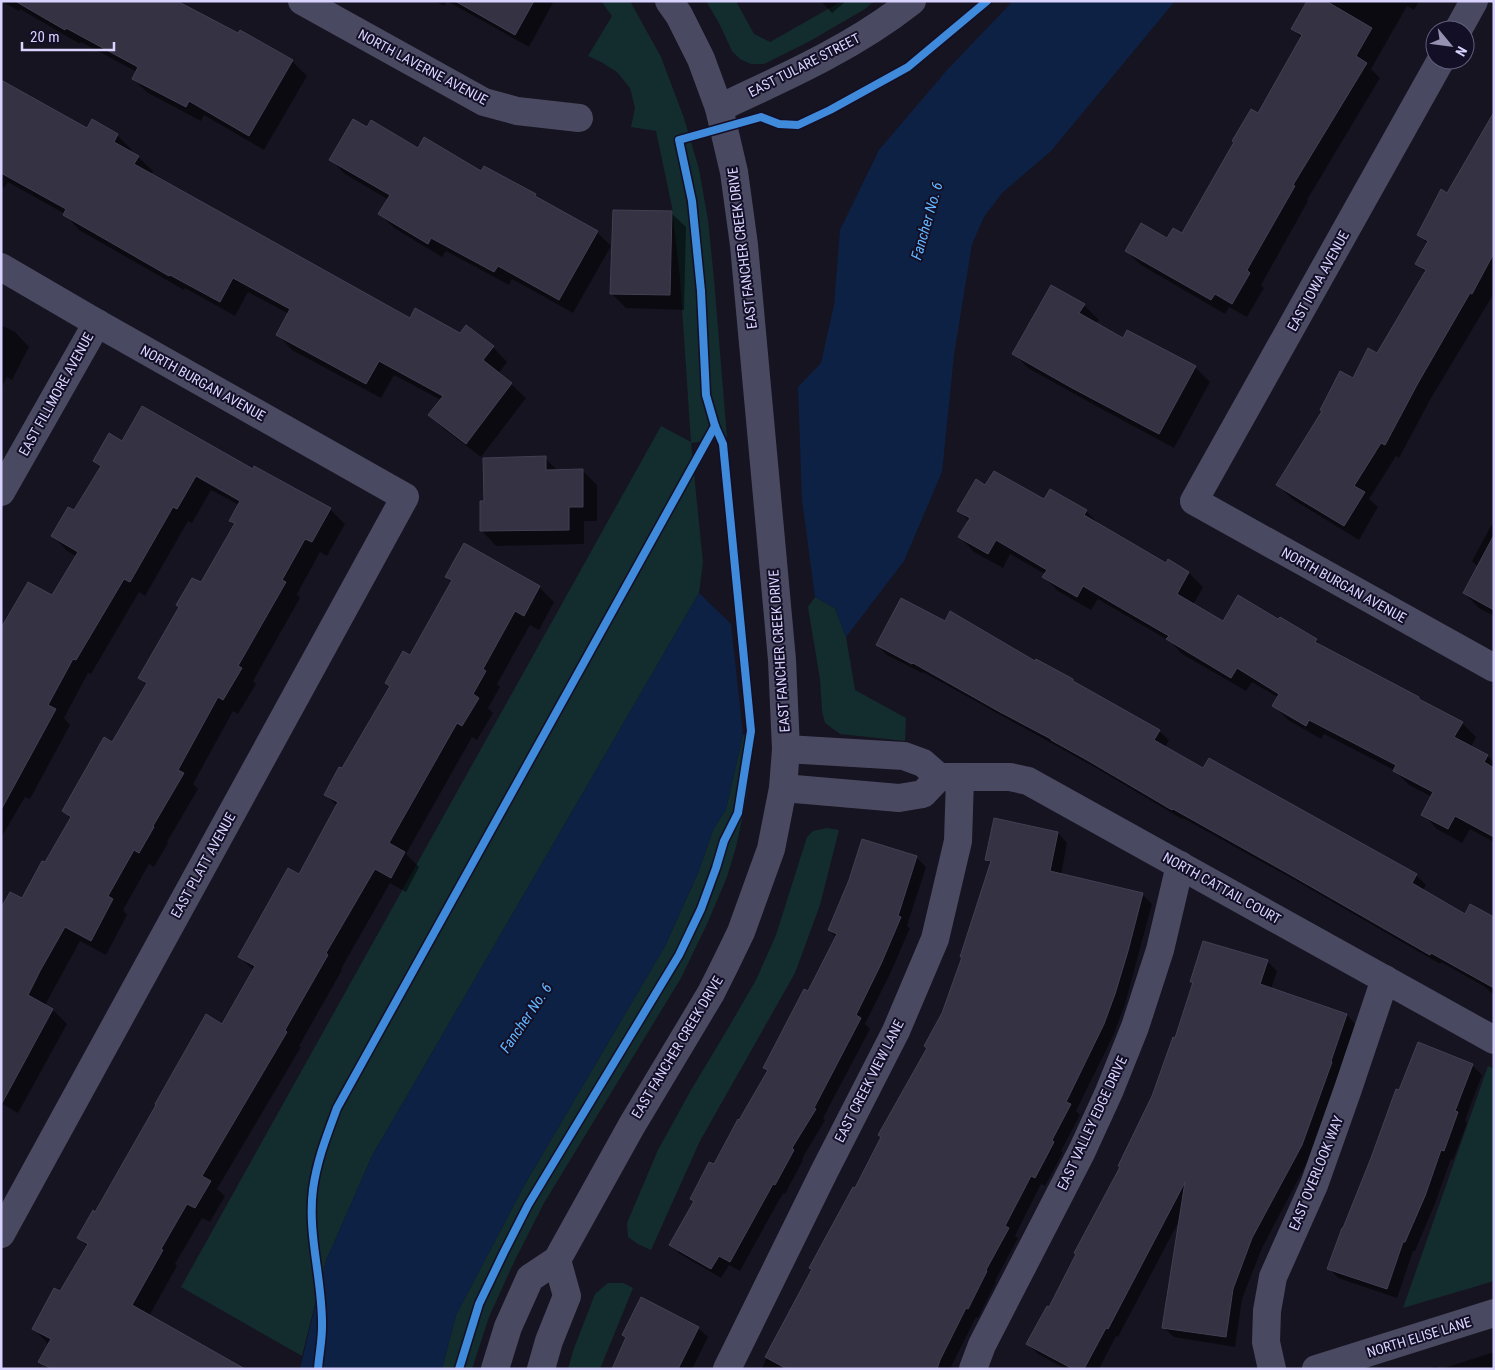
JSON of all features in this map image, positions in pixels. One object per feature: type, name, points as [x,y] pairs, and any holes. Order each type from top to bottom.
[{"type":"street","name":"NORTH LAVERNE AVENUE","points":[[302,1],[484,102],[517,111],[579,118]]},
{"type":"street","name":"EAST FANCHER CREEK DRIVE","points":[[556,1260],[632,1125],[711,993],[742,932],[771,848],[783,788],[786,749],[782,660],[744,245],[734,172],[719,108],[701,60],[679,14],[669,1]]},
{"type":"street","name":"EAST TULARE STREET","points":[[719,108],[818,61],[889,19],[912,1]]},
{"type":"street","points":[[1464,20],[1474,1]]},
{"type":"street","name":"EAST IOWA AVENUE","points":[[1194,501],[1435,70]]},
{"type":"street","name":"NORTH BURGAN AVENUE","points":[[1,267],[96,323],[405,497]]},
{"type":"street","name":"EAST FILLMORE AVENUE","points":[[1,492],[96,323]]},
{"type":"street","name":"EAST PLATT AVENUE","points":[[1,1234],[405,497]]},
{"type":"street","name":"NORTH BURGAN AVENUE","points":[[1194,501],[1494,668]]},
{"type":"street","points":[[783,788],[899,798],[923,794],[950,778],[923,762],[904,756],[786,749]]},
{"type":"street","name":"NORTH CATTAIL COURT","points":[[950,778],[1010,777],[1028,781],[1494,1040]]},
{"type":"street","name":"EAST CREEK VIEW LANE","points":[[728,1369],[824,1172],[896,1031],[935,939],[958,841],[950,778]]},
{"type":"street","name":"EAST VALLEY EDGE DRIVE","points":[[972,1369],[982,1344],[1082,1151],[1136,1027],[1160,950],[1180,865]]},
{"type":"street","name":"EAST OVERLOOK WAY","points":[[1272,1369],[1266,1342],[1267,1311],[1273,1277],[1314,1185],[1385,979]]},
{"type":"street","points":[[495,1369],[508,1327],[530,1278],[556,1260],[567,1296],[540,1369]]},
{"type":"street","name":"NORTH ELISE LANE","points":[[1316,1369],[1494,1313]]},
{"type":"green space","points":[[601,1],[630,1],[661,57],[684,118],[699,169],[708,220],[727,438],[691,443],[703,563],[699,593],[372,1156],[326,1261],[302,1356],[181,1287],[661,426],[691,442],[680,278],[672,207],[656,131],[631,127],[635,108],[630,88],[617,72],[588,56],[612,16]]},
{"type":"green space","points":[[706,1],[736,1],[754,34],[770,42],[842,1],[874,1],[865,9],[810,41],[764,64],[751,64],[740,59],[732,51]]},
{"type":"green space","points":[[815,597],[835,608],[846,637],[855,690],[906,718],[905,741],[840,734],[825,723],[808,607]]},
{"type":"green space","points":[[743,735],[754,735],[747,795],[736,847],[727,877],[707,924],[681,978],[544,1203],[489,1317],[472,1369],[442,1369],[456,1315],[525,1184],[665,946],[698,873],[713,830],[726,809]]},
{"type":"green space","points":[[827,828],[839,830],[820,905],[795,973],[700,1141],[651,1250],[628,1237],[627,1223],[658,1150],[756,980],[776,935],[807,837],[813,831]]},
{"type":"green space","points":[[1488,1066],[1494,1069],[1494,1281],[1403,1308]]},
{"type":"green space","points":[[608,1283],[623,1283],[633,1288],[600,1369],[568,1369],[595,1294]]},
{"type":"water","name":"Fancher No. 6","points":[[1013,1],[1175,1],[1051,151],[1002,193],[984,217],[972,244],[954,355],[942,472],[904,561],[846,637],[835,608],[815,597],[802,500],[798,387],[821,363],[834,305],[840,230],[879,150],[948,69]]},
{"type":"water","name":"Fancher No. 6","points":[[699,593],[731,624],[743,735],[726,809],[713,830],[698,873],[665,946],[525,1184],[456,1315],[442,1369],[300,1369],[326,1261],[372,1156]]},
{"type":"building","points":[[15,1],[177,1],[238,33],[240,30],[293,60],[249,136],[189,101],[186,107],[132,79],[138,67],[66,28],[65,30]]},
{"type":"building","points":[[455,1],[534,1],[515,35]]},
{"type":"building","points":[[1307,1],[1326,1],[1372,28],[1356,56],[1367,63],[1293,185],[1295,186],[1247,270],[1250,273],[1232,304],[1215,294],[1211,300],[1125,251],[1141,223],[1167,238],[1173,228],[1182,233],[1251,109],[1258,113],[1302,35],[1291,29]]},
{"type":"building","points":[[1,80],[87,128],[92,119],[118,134],[114,142],[139,156],[134,164],[410,318],[415,308],[460,333],[466,325],[494,346],[483,360],[512,383],[466,444],[428,415],[443,396],[379,361],[366,384],[276,335],[290,309],[233,278],[220,302],[169,276],[63,215],[66,209],[1,173]]},
{"type":"building","points":[[1494,112],[1494,253],[1472,294],[1470,293],[1418,383],[1385,445],[1381,443],[1354,486],[1365,492],[1344,526],[1276,485],[1322,411],[1320,410],[1340,371],[1353,378],[1368,348],[1377,353],[1426,270],[1415,264],[1428,241],[1417,235],[1441,189],[1447,193]]},
{"type":"building","points":[[353,119],[367,127],[371,120],[418,148],[424,137],[481,171],[484,166],[536,194],[535,196],[598,231],[559,300],[498,266],[494,272],[431,238],[428,244],[378,214],[390,195],[329,160]]},
{"type":"building","points":[[613,210],[672,211],[670,295],[610,294]]},
{"type":"building","points":[[1051,285],[1085,304],[1079,313],[1123,338],[1127,330],[1196,366],[1159,434],[1012,354]]},
{"type":"building","points":[[142,406],[253,469],[254,466],[331,508],[312,542],[305,539],[282,580],[286,582],[238,666],[242,668],[223,700],[218,697],[178,770],[184,773],[139,853],[134,850],[108,896],[113,899],[91,941],[65,927],[40,971],[28,995],[53,1009],[1,1105],[1,908],[10,892],[22,898],[42,861],[45,862],[71,817],[62,811],[104,737],[112,742],[147,683],[138,678],[179,607],[176,605],[192,578],[201,582],[235,523],[229,521],[240,501],[196,476],[177,509],[173,507],[130,582],[124,579],[76,660],[73,659],[48,705],[56,709],[1,810],[1,628],[28,582],[52,595],[78,552],[51,536],[68,507],[74,510],[101,466],[93,461],[109,433],[122,441]]},
{"type":"building","points":[[546,456],[546,470],[583,469],[583,507],[569,507],[569,530],[480,531],[480,501],[484,501],[483,458]]},
{"type":"building","points":[[994,471],[1044,499],[1050,489],[1087,510],[1084,515],[1166,563],[1168,559],[1189,572],[1177,594],[1223,621],[1238,595],[1278,619],[1280,617],[1317,639],[1315,642],[1463,722],[1454,737],[1488,755],[1484,762],[1494,768],[1494,837],[1455,816],[1448,829],[1421,815],[1433,792],[1393,771],[1396,765],[1309,720],[1306,726],[1272,706],[1279,694],[1237,668],[1231,678],[1166,639],[1169,636],[1083,586],[1077,597],[1042,577],[1047,570],[996,540],[988,554],[958,537],[970,518],[957,511],[976,479],[985,485]]},
{"type":"building","points":[[1494,535],[1494,610],[1463,593]]},
{"type":"building","points":[[464,543],[540,586],[524,616],[515,611],[483,669],[486,671],[473,694],[479,698],[462,726],[457,723],[389,843],[405,852],[391,878],[375,869],[326,953],[328,955],[285,1030],[287,1032],[202,1176],[211,1181],[195,1208],[187,1204],[132,1305],[245,1369],[52,1369],[38,1362],[51,1339],[32,1329],[54,1288],[60,1291],[88,1244],[77,1238],[93,1210],[95,1212],[206,1014],[222,1024],[255,966],[238,957],[288,868],[299,874],[338,802],[324,795],[339,767],[342,768],[390,686],[385,683],[403,651],[410,655],[452,580],[445,577]]},
{"type":"building","points":[[901,598],[945,621],[950,611],[1035,661],[1036,659],[1073,679],[1073,681],[1160,730],[1154,740],[1203,768],[1209,758],[1417,874],[1412,883],[1465,914],[1470,904],[1494,917],[1494,988],[1431,953],[1430,955],[1289,874],[1172,810],[1051,739],[913,663],[876,645]]},
{"type":"building","points":[[994,818],[1058,832],[1050,871],[1143,893],[1128,951],[1104,1024],[1066,1102],[1071,1104],[1052,1140],[1054,1142],[1035,1178],[1031,1176],[1005,1226],[1009,1228],[986,1270],[968,1309],[966,1308],[937,1369],[787,1369],[765,1357],[812,1269],[809,1268],[853,1187],[855,1188],[881,1137],[878,1135],[927,1048],[924,1046],[942,1013],[962,957],[960,957],[991,861],[985,860]]},
{"type":"building","points":[[862,839],[917,856],[898,916],[901,917],[856,1015],[861,1018],[814,1108],[816,1109],[792,1148],[794,1150],[730,1262],[719,1256],[711,1269],[669,1245],[694,1201],[690,1199],[709,1162],[714,1164],[738,1119],[768,1070],[763,1068],[804,989],[808,991],[837,934],[828,930],[849,880]]},
{"type":"building","points":[[1203,941],[1268,960],[1260,984],[1347,1014],[1302,1145],[1252,1238],[1233,1289],[1226,1337],[1162,1328],[1185,1182],[1108,1329],[1106,1328],[1084,1369],[1073,1369],[1026,1344],[1047,1306],[1049,1307],[1076,1254],[1074,1253],[1120,1167],[1118,1166],[1152,1096],[1173,1037],[1175,1038],[1193,982],[1190,982]]},
{"type":"building","points":[[1418,1042],[1473,1064],[1455,1111],[1458,1112],[1444,1151],[1441,1150],[1425,1196],[1405,1242],[1403,1242],[1387,1289],[1327,1269],[1396,1089],[1399,1090]]},
{"type":"building","points":[[641,1297],[699,1327],[678,1369],[612,1369],[626,1337],[622,1335]]},
{"type":"cycle path","points":[[459,1369],[479,1304],[504,1252],[528,1205],[679,955],[701,909],[724,841],[738,813],[751,731],[723,444],[715,426],[706,395],[701,291],[692,201],[679,140],[761,117],[779,124],[798,125],[830,110],[908,67],[987,1]]},
{"type":"cycle path","points":[[318,1369],[322,1310],[313,1241],[313,1189],[317,1168],[337,1108],[715,426]]}]
